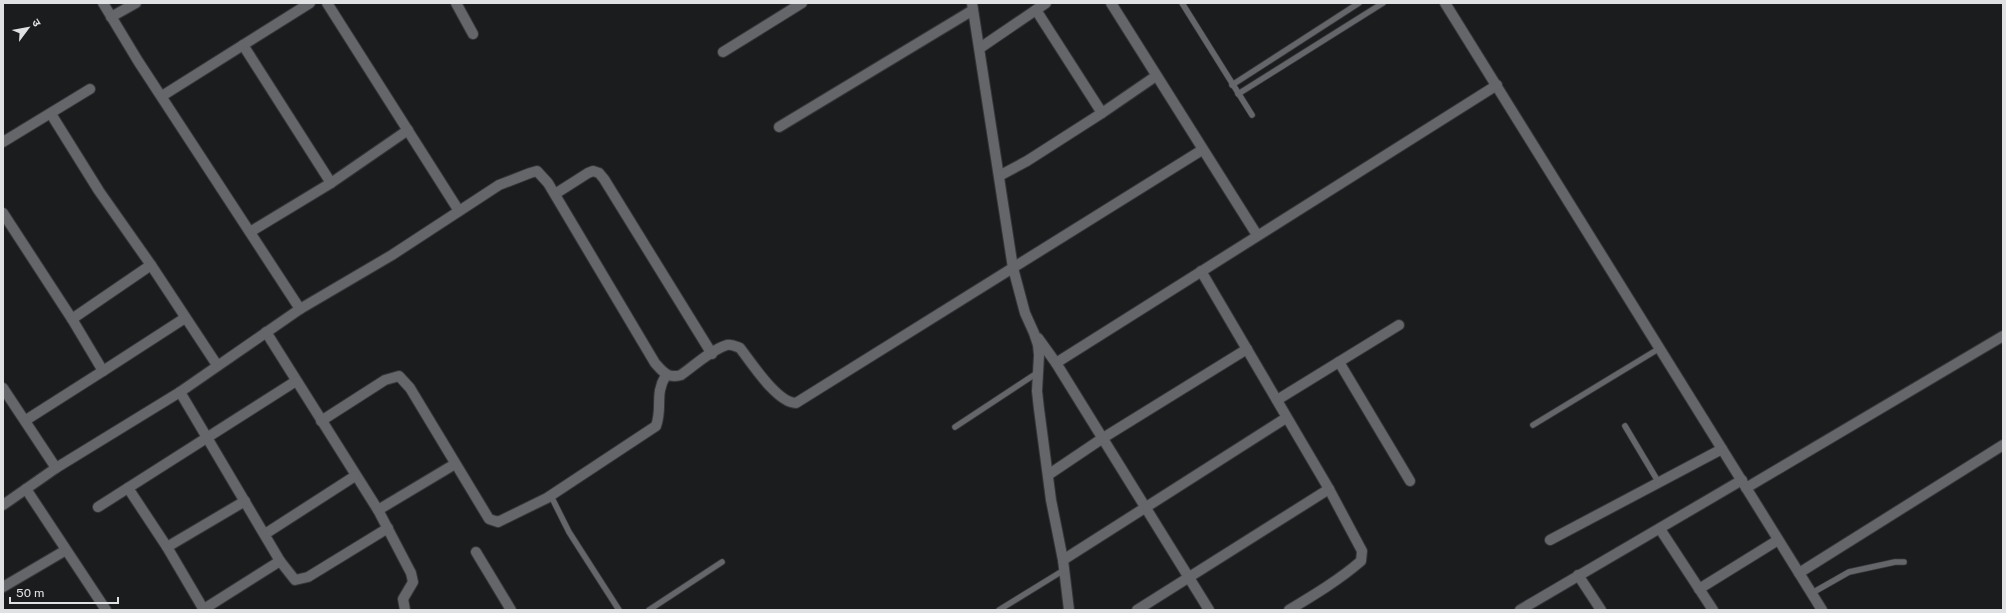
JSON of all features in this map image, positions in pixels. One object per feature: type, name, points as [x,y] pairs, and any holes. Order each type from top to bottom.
[{"type":"street","points":[[103,3],[231,206],[250,232],[300,310]]},
{"type":"street","points":[[111,17],[136,3]]},
{"type":"street","points":[[162,96],[310,3]]},
{"type":"street","points":[[327,3],[459,211]]},
{"type":"street","points":[[456,3],[473,34]]},
{"type":"street","points":[[723,52],[802,3]]},
{"type":"street","points":[[980,48],[1046,3]]},
{"type":"street","points":[[1111,3],[1202,150],[1257,235]]},
{"type":"street","points":[[1445,3],[1497,84],[1822,610]]},
{"type":"street","points":[[779,127],[972,7],[980,48],[1013,268],[1025,313],[1034,333],[1039,355],[1037,391],[1051,500],[1063,565],[1069,610]]},
{"type":"street","points":[[1036,10],[1102,113]]},
{"type":"street","points":[[242,45],[331,182]]},
{"type":"street","points":[[999,176],[1027,161],[1156,76]]},
{"type":"street","points":[[1056,363],[1497,84]]},
{"type":"street","points":[[3,142],[90,89]]},
{"type":"street","points":[[51,114],[99,191],[151,265],[217,365]]},
{"type":"street","points":[[250,232],[331,182],[408,130]]},
{"type":"street","points":[[3,505],[56,468],[180,392],[217,365],[300,310],[392,255],[499,185],[530,173],[537,172],[542,176],[555,194],[655,363],[666,375],[676,377],[681,375],[727,345],[733,344],[740,348],[773,389],[785,400],[796,403],[1202,150]]},
{"type":"street","points":[[555,194],[593,171],[598,173],[604,179],[712,354]]},
{"type":"street","points":[[3,213],[72,319],[103,371]]},
{"type":"street","points":[[72,319],[151,265]]},
{"type":"street","points":[[1201,271],[1329,489],[1362,551],[1361,561],[1336,581],[1289,610]]},
{"type":"street","points":[[26,420],[186,318]]},
{"type":"street","points":[[1277,400],[1400,325]]},
{"type":"street","points":[[266,332],[355,476],[378,510],[411,573],[413,582],[403,599],[404,610]]},
{"type":"street","points":[[1034,333],[1056,363],[1209,610]]},
{"type":"street","points":[[1520,610],[1578,575],[1744,484],[2003,336]]},
{"type":"street","points":[[1048,475],[1103,438],[1247,349]]},
{"type":"street","points":[[1339,362],[1410,481]]},
{"type":"street","points":[[321,421],[385,380],[399,376],[410,388],[489,518],[494,522],[503,521],[551,496],[656,426],[660,406],[659,392],[666,375]]},
{"type":"street","points":[[98,507],[296,381]]},
{"type":"street","points":[[3,388],[26,420],[56,468]]},
{"type":"street","points":[[180,392],[280,561],[295,580],[301,580],[388,528]]},
{"type":"street","points":[[1063,565],[1146,507],[1286,418]]},
{"type":"street","points":[[1799,573],[2002,446]]},
{"type":"street","points":[[1550,540],[1722,449]]},
{"type":"street","points":[[378,510],[455,464]]},
{"type":"street","points":[[265,534],[355,476]]},
{"type":"street","points":[[128,488],[167,547],[204,610],[280,561]]},
{"type":"street","points":[[1137,610],[1329,489]]},
{"type":"street","points":[[26,490],[105,610]]},
{"type":"street","points":[[167,547],[245,501]]},
{"type":"street","points":[[1660,529],[1713,610]]},
{"type":"street","points":[[1699,588],[1778,540]]},
{"type":"street","points":[[3,587],[66,550]]},
{"type":"street","points":[[476,552],[511,610]]},
{"type":"street","points":[[1578,575],[1601,610]]},
{"type":"lane","points":[[1182,3],[1252,115]]},
{"type":"lane","points":[[1232,85],[1359,3]]},
{"type":"lane","points":[[1238,94],[1383,3]]},
{"type":"lane","points":[[1533,425],[1660,348]]},
{"type":"lane","points":[[955,427],[1037,373]]},
{"type":"lane","points":[[1625,426],[1659,483]]},
{"type":"lane","points":[[551,496],[570,532],[618,610]]},
{"type":"lane","points":[[649,610],[722,562]]},
{"type":"lane","points":[[1812,593],[1849,572],[1895,562],[1904,562]]},
{"type":"lane","points":[[999,610],[1063,565]]}]
